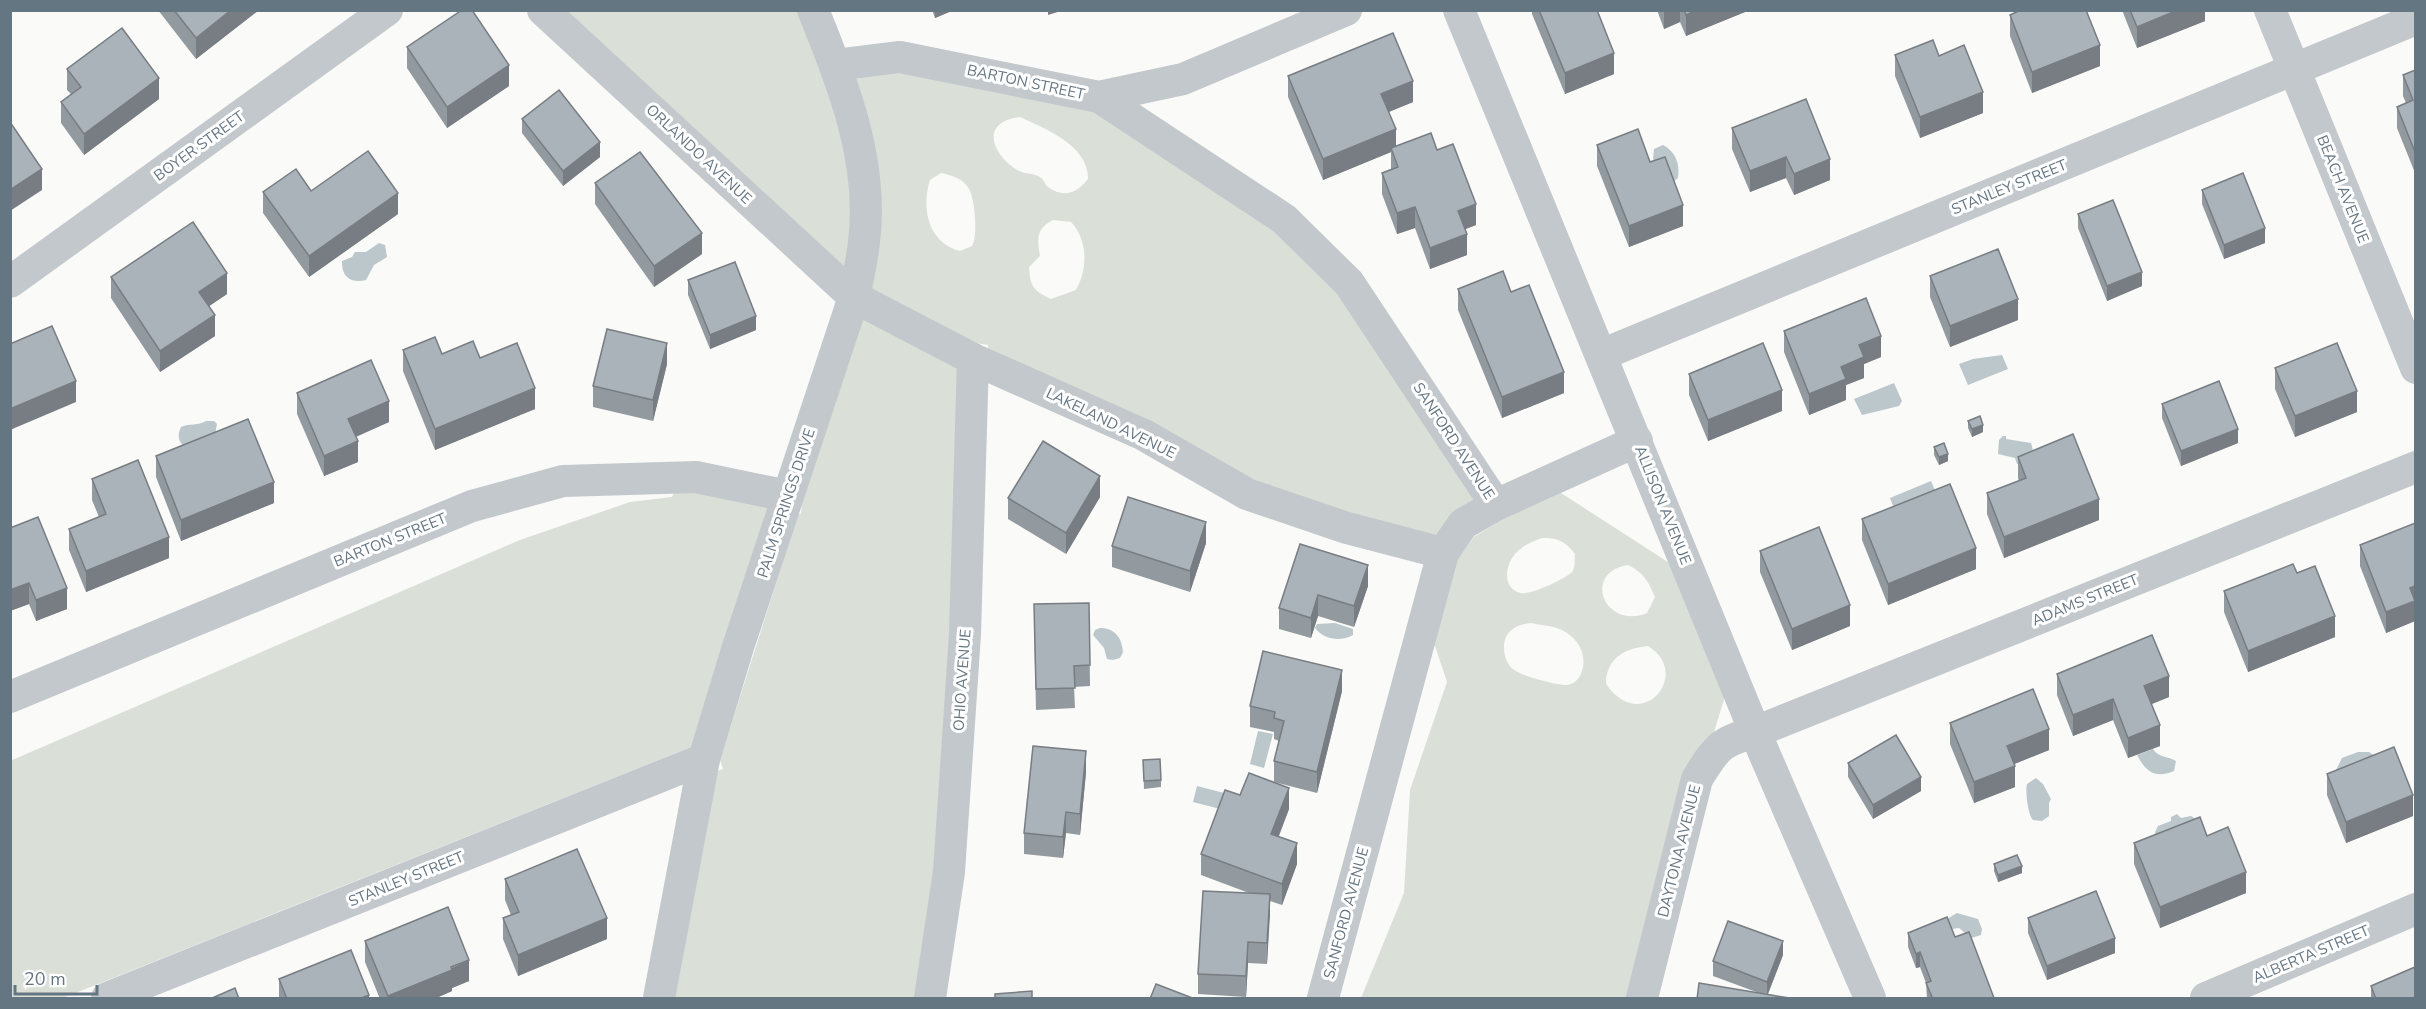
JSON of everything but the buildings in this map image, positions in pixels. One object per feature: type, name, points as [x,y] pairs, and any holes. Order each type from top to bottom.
[{"type":"street","name":"BOYER STREET","points":[[10,282],[387,10]]},
{"type":"street","name":"ORLANDO AVENUE","points":[[543,10],[854,297]]},
{"type":"street","name":"PALM SPRINGS DRIVE","points":[[659,999],[705,759],[738,647],[854,297],[864,241],[865,191],[856,132],[836,65],[813,10]]},
{"type":"street","name":"BARTON STREET","points":[[836,65],[900,57],[1099,97],[1183,79],[1346,10]]},
{"type":"street","name":"ALLISON AVENUE","points":[[1459,10],[1755,732],[1870,999]]},
{"type":"street","name":"BEACH AVENUE","points":[[2270,10],[2415,368]]},
{"type":"street","name":"STANLEY STREET","points":[[1601,355],[2415,19]]},
{"type":"street","name":"SANFORD AVENUE","points":[[1099,97],[1284,219],[1349,283],[1496,505],[1463,524],[1443,553],[1323,999]]},
{"type":"street","name":"LAKELAND AVENUE","points":[[854,297],[974,359],[1144,435],[1247,494],[1347,528],[1443,553]]},
{"type":"street","name":"OHIO AVENUE","points":[[930,999],[949,872],[955,789],[965,634],[974,359]]},
{"type":"street","points":[[1496,505],[1637,441]]},
{"type":"street","name":"ADAMS STREET","points":[[1755,732],[2415,467]]},
{"type":"street","name":"BARTON STREET","points":[[10,697],[472,506],[563,481],[696,477],[788,496]]},
{"type":"street","name":"DAYTONA AVENUE","points":[[1642,999],[1697,779],[1716,750],[1733,739],[1755,732]]},
{"type":"street","name":"STANLEY STREET","points":[[107,999],[705,759]]},
{"type":"street","name":"ALBERTA STREET","points":[[2206,999],[2415,909]]},
{"type":"shaded area","points":[[564,11],[798,11],[833,105],[847,168],[850,200],[845,268]]},
{"type":"shaded area","points":[[901,73],[1095,112],[1276,231],[1339,292],[1475,499],[1452,514],[1437,535],[1349,513],[1252,479],[988,349],[988,345],[976,343],[871,288],[855,79]],"holes":[[[1020,117],[1053,133],[1074,148],[1086,167],[1088,179],[1084,184],[1070,192],[1060,193],[1048,187],[1040,177],[1017,170],[1008,163],[996,147],[995,131],[1007,120]],[[941,173],[961,180],[969,189],[975,218],[972,246],[960,251],[949,247],[934,232],[927,213],[926,202],[930,180]],[[1053,220],[1071,222],[1081,237],[1084,255],[1083,273],[1076,290],[1051,299],[1034,288],[1030,279],[1029,267],[1040,256],[1039,235],[1047,223]]]},
{"type":"shaded area","points":[[1663,145],[1671,151],[1678,163],[1678,178],[1673,182],[1653,159],[1654,149]]},
{"type":"shaded area","points":[[379,243],[385,245],[387,257],[374,265],[366,280],[356,281],[348,278],[343,271],[342,261],[352,257],[355,252],[366,252]]},
{"type":"shaded area","points":[[863,318],[959,368],[951,632],[935,869],[915,998],[674,998],[717,771],[723,769],[720,760]]},
{"type":"shaded area","points":[[2002,355],[2008,369],[1968,385],[1959,364],[1973,359]]},
{"type":"shaded area","points":[[1894,383],[1902,401],[1899,406],[1862,415],[1854,399]]},
{"type":"shaded area","points":[[214,421],[217,424],[215,434],[185,447],[179,438],[181,427]]},
{"type":"shaded area","points":[[2006,436],[2006,439],[2031,443],[2034,454],[2026,464],[2017,464],[2015,458],[1998,454],[1999,440]]},
{"type":"shaded area","points":[[1931,481],[1938,498],[1899,521],[1890,498]]},
{"type":"shaded area","points":[[674,493],[696,493],[768,507],[693,746],[63,998],[11,998],[10,761],[520,540],[630,502],[672,497]]},
{"type":"shaded area","points":[[1561,493],[1671,564],[1725,696],[1714,732],[1704,740],[1683,773],[1626,998],[1361,998],[1404,893],[1410,790],[1447,682],[1434,643],[1457,560],[1474,537],[1503,519]],"holes":[[[1542,538],[1564,543],[1575,554],[1572,572],[1532,592],[1521,593],[1514,590],[1508,580],[1508,568],[1513,556],[1526,545]],[[1628,565],[1645,578],[1655,597],[1647,613],[1632,616],[1620,614],[1610,607],[1604,598],[1602,588],[1605,578],[1614,570]],[[1531,623],[1547,626],[1559,629],[1574,638],[1581,650],[1584,662],[1576,681],[1566,685],[1547,682],[1523,674],[1509,665],[1504,643],[1509,633],[1522,625]],[[1648,646],[1661,658],[1665,671],[1664,684],[1657,695],[1647,702],[1634,704],[1620,698],[1606,684],[1609,667],[1613,661],[1625,652]]]},
{"type":"shaded area","points":[[1335,623],[1353,629],[1353,635],[1343,639],[1333,639],[1323,635],[1315,628],[1317,624]]},
{"type":"shaded area","points":[[1100,628],[1114,632],[1119,638],[1123,652],[1120,658],[1107,659],[1104,648],[1093,635],[1095,630]]},
{"type":"shaded area","points":[[1258,731],[1273,734],[1264,768],[1250,764]]},
{"type":"shaded area","points":[[2153,749],[2176,761],[2174,771],[2156,774],[2144,766],[2137,755]]},
{"type":"shaded area","points":[[2358,752],[2369,752],[2375,756],[2335,772],[2342,758]]},
{"type":"shaded area","points":[[2036,778],[2043,784],[2051,799],[2049,816],[2042,821],[2033,820],[2027,803],[2027,784]]},
{"type":"shaded area","points":[[1197,786],[1228,794],[1224,810],[1193,802]]},
{"type":"shaded area","points":[[2177,814],[2181,818],[2191,816],[2197,820],[2157,840],[2155,832],[2158,826],[2171,821],[2171,817]]},
{"type":"shaded area","points":[[1957,913],[1978,919],[1982,929],[1981,935],[1971,938],[1959,928],[1952,929],[1947,919]]}]
